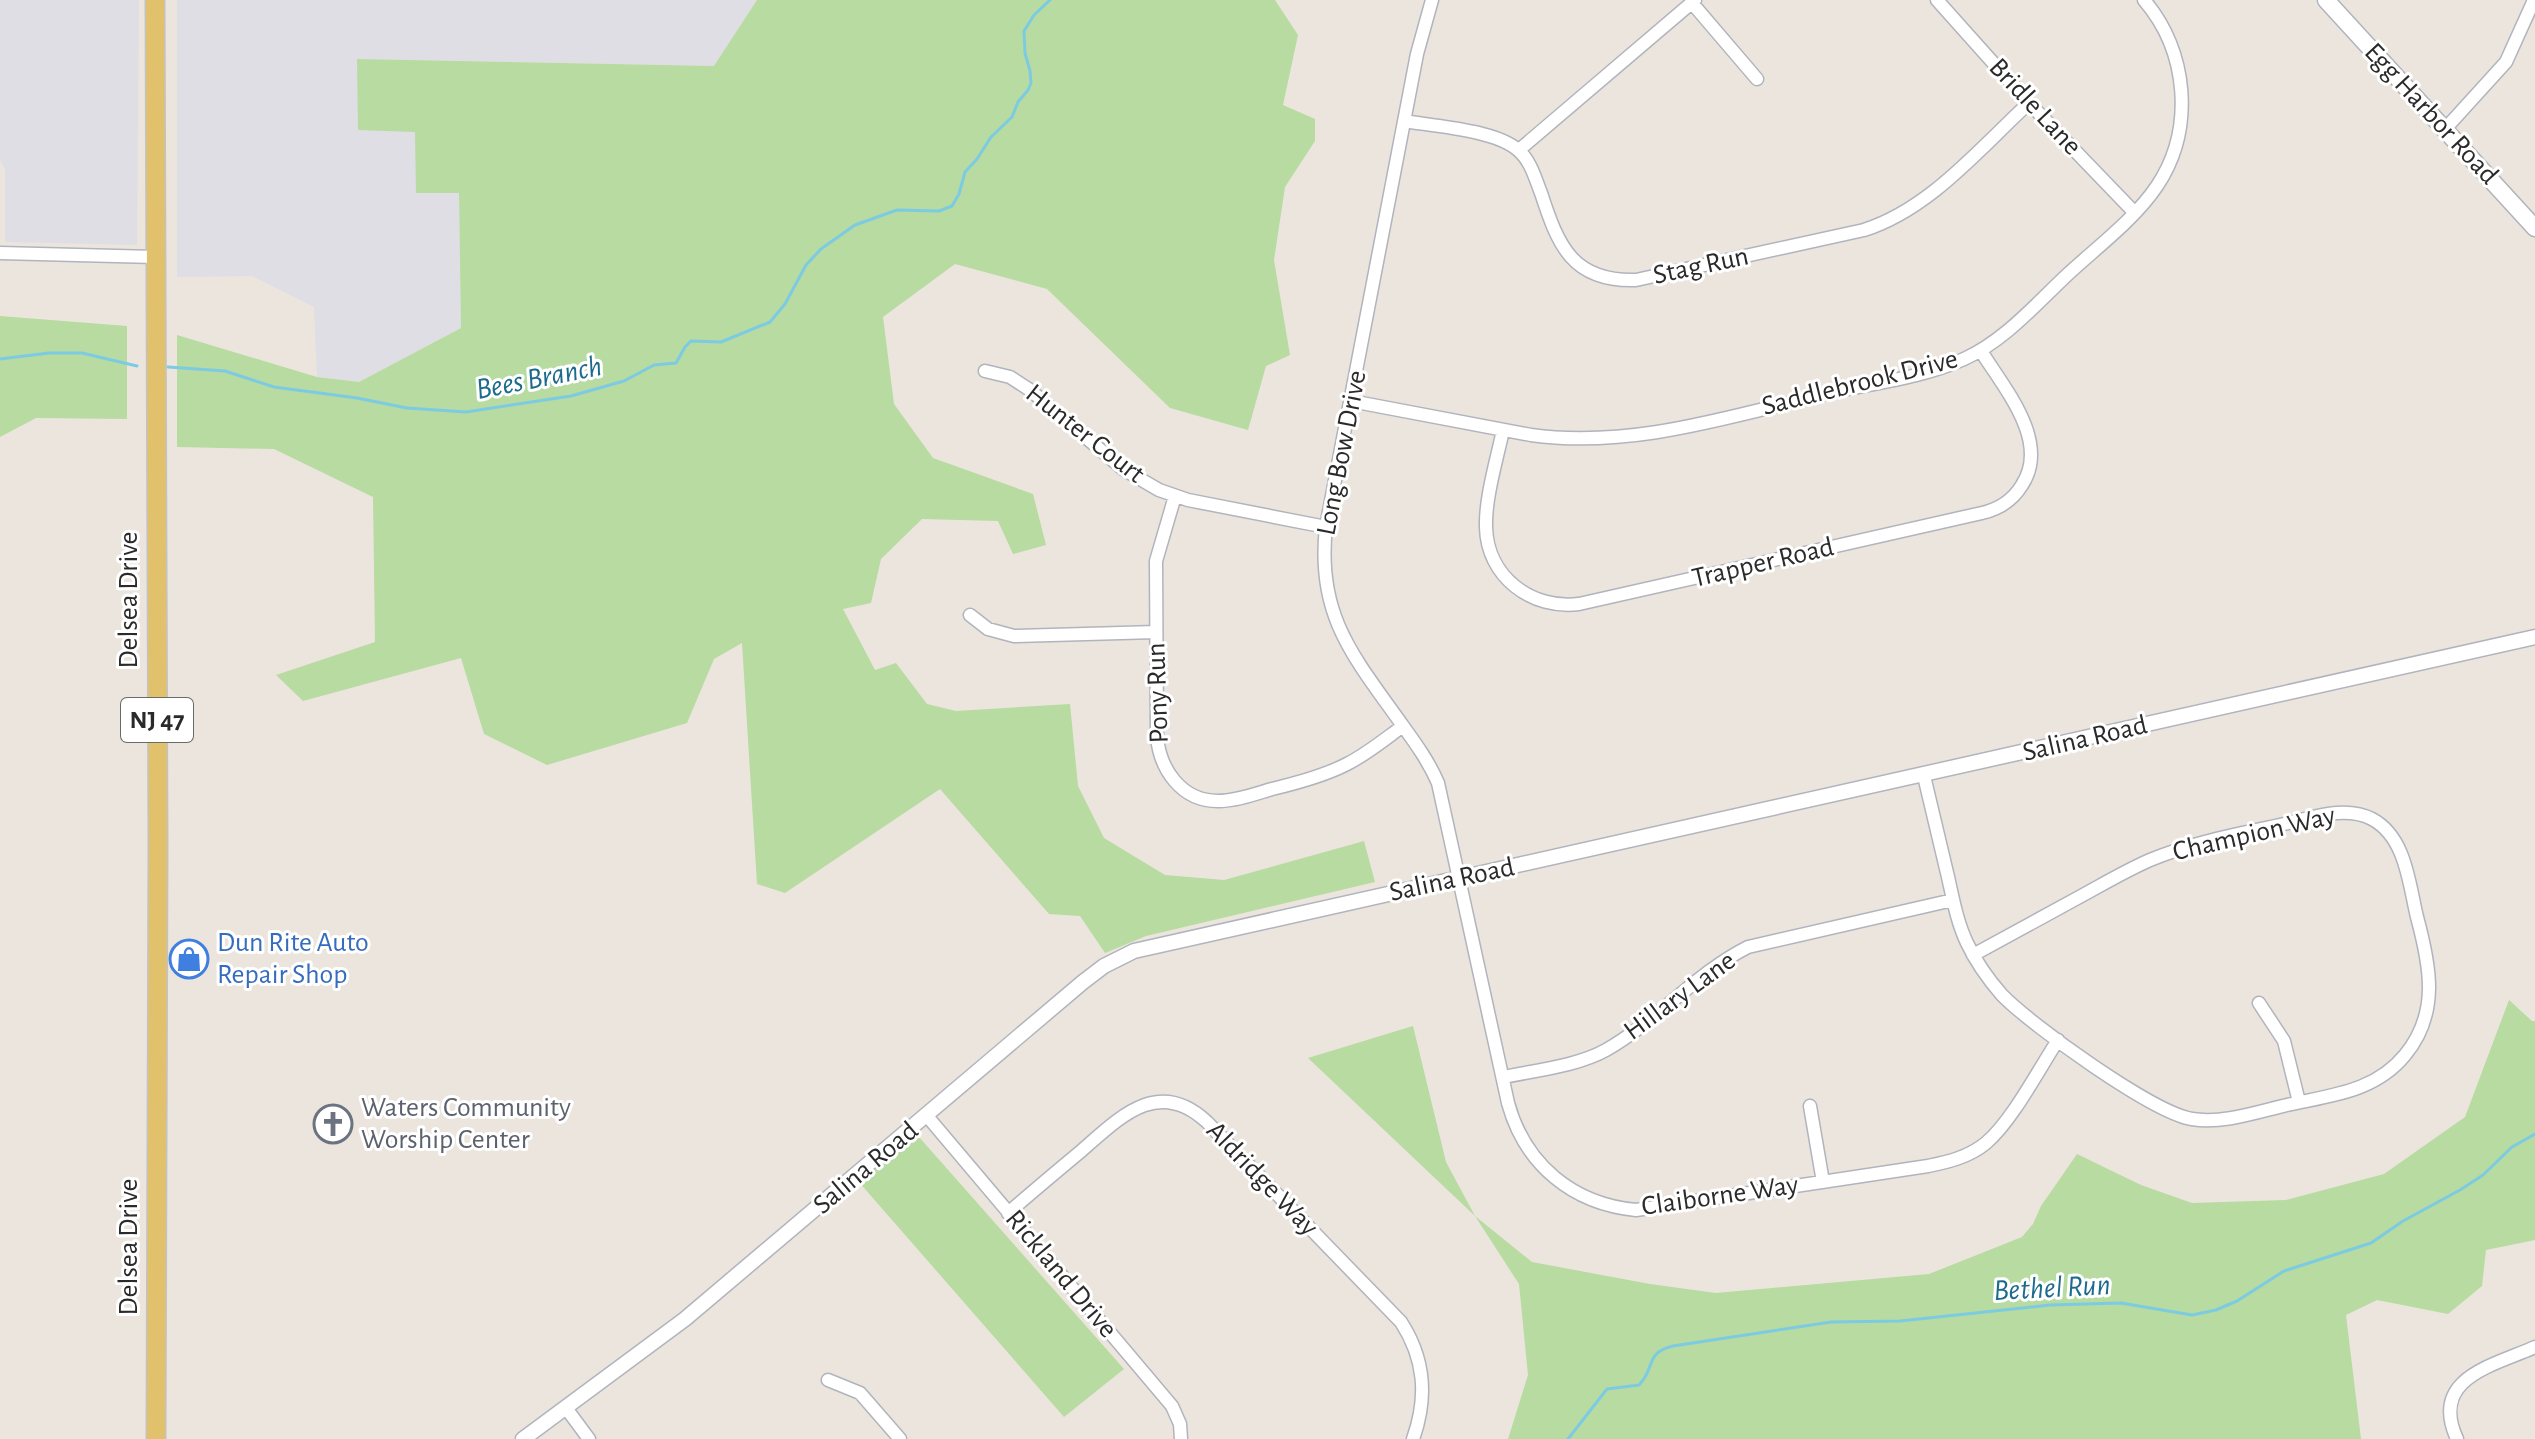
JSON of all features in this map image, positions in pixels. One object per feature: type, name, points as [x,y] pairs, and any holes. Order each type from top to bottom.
[{"type":"main road","name":"Delsea Drive","points":[[155,0],[158,846],[156,1439]]},
{"type":"main road","name":"Egg Harbor Road","points":[[2326,0],[2535,228]]},
{"type":"street","name":"Long Bow Drive","points":[[1432,0],[1422,31],[1326,527],[1325,581],[1337,625],[1351,652],[1423,754],[1438,783],[1460,878]]},
{"type":"street","name":"Bridle Lane","points":[[1937,0],[2029,103],[2134,212]]},
{"type":"street","name":"Saddlebrook Drive","points":[[1351,401],[1560,439],[1638,436],[1931,370],[1981,351],[2012,327],[2134,212],[2158,184],[2171,160],[2181,111],[2181,80],[2174,49],[2163,25],[2144,0]]},
{"type":"street","points":[[2446,128],[2506,62],[2534,0]]},
{"type":"street","points":[[1404,121],[1492,137],[1519,150],[1693,1],[1757,79]]},
{"type":"street","name":"Stag Run","points":[[1519,150],[1534,174],[1557,238],[1569,256],[1596,275],[1636,280],[1889,221],[1914,207],[1938,187],[2029,103]]},
{"type":"street","points":[[0,253],[155,257]]},
{"type":"street","name":"Trapper Road","points":[[1503,430],[1486,522],[1491,554],[1503,574],[1522,592],[1549,603],[1579,604],[1982,513],[2006,502],[2020,489],[2029,473],[2032,453],[2024,424],[1981,351]]},
{"type":"street","name":"Hunter Court","points":[[985,371],[1010,377],[1030,390],[1123,469],[1159,490],[1326,527]]},
{"type":"street","name":"Pony Run","points":[[1175,496],[1156,561],[1157,737],[1161,759],[1179,787],[1199,797],[1220,801],[1233,799],[1327,773],[1350,763],[1403,726]]},
{"type":"street","points":[[970,615],[988,629],[1014,636],[1156,632]]},
{"type":"street","name":"Salina Road","points":[[523,1439],[685,1319],[1083,982],[1119,957],[1148,947],[2535,637]]},
{"type":"street","name":"Champion Way","points":[[1924,776],[1962,930],[1973,955],[2001,994],[2058,1040],[2148,1101],[2181,1117],[2203,1120],[2230,1118],[2352,1091],[2387,1072],[2413,1045],[2429,1004],[2428,960],[2400,850],[2388,833],[2371,819],[2348,812],[2178,850],[2131,869],[1973,955]]},
{"type":"street","name":"Claiborne Way","points":[[1460,878],[1512,1117],[1530,1153],[1560,1184],[1588,1200],[1620,1208],[1653,1209],[1936,1165],[1974,1151],[1985,1143],[2001,1126],[2058,1040]]},
{"type":"street","name":"Hillary Lane","points":[[1504,1077],[1578,1060],[1606,1050],[1724,961],[1748,947],[1953,900]]},
{"type":"street","points":[[2259,1003],[2284,1041],[2299,1102]]},
{"type":"street","name":"Aldridge Way","points":[[1008,1213],[1129,1111],[1160,1102],[1190,1108],[1401,1322],[1415,1347],[1423,1381],[1423,1402],[1413,1439]]},
{"type":"street","points":[[1810,1106],[1823,1182]]},
{"type":"street","name":"Rickland Drive","points":[[927,1116],[1172,1406],[1180,1424],[1181,1439]]},
{"type":"street","points":[[2457,1439],[2449,1422],[2452,1396],[2467,1377],[2535,1347]]},
{"type":"street","points":[[828,1380],[860,1393],[900,1439]]},
{"type":"street","points":[[566,1408],[589,1439]]},
{"type":"shaded area","points":[[0,0],[139,0],[137,245],[5,242],[5,169],[0,160]]},
{"type":"shaded area","points":[[177,0],[757,0],[715,66],[357,59],[415,131],[459,193],[461,328],[359,382],[317,377],[314,307],[252,276],[177,277]]},
{"type":"green space","points":[[757,0],[1275,0],[1298,35],[1283,105],[1315,119],[1315,141],[1285,187],[1274,260],[1290,355],[1266,366],[1248,430],[1170,408],[1047,289],[955,264],[883,317],[894,404],[933,458],[1033,494],[1046,545],[1013,554],[998,521],[922,519],[881,559],[871,603],[843,609],[875,670],[896,663],[927,704],[956,711],[1070,704],[1078,786],[1104,838],[1165,875],[1224,880],[1364,841],[1375,882],[1146,936],[1105,953],[1080,916],[1049,914],[940,789],[785,893],[757,884],[742,643],[714,659],[687,723],[547,765],[484,734],[461,658],[303,701],[276,675],[375,642],[373,497],[274,449],[177,447],[177,335],[317,377],[359,382],[461,328],[459,193],[416,193],[415,132],[358,130],[357,59],[714,66]]},
{"type":"green space","points":[[0,316],[127,326],[127,419],[36,418],[0,437]]},
{"type":"green space","points":[[2509,1000],[2535,1021],[2535,1240],[2486,1250],[2482,1286],[2448,1314],[2377,1300],[2346,1315],[2361,1439],[1508,1439],[1528,1375],[1519,1284],[1475,1216],[1532,1262],[1716,1293],[1929,1274],[2022,1237],[2077,1154],[2141,1185],[2192,1203],[2286,1200],[2384,1174],[2465,1117]]},
{"type":"green space","points":[[1413,1026],[1446,1162],[1475,1216],[1308,1058]]},
{"type":"green space","points":[[919,1137],[1124,1369],[1064,1417],[858,1181]]},
{"type":"waterway","name":"Bees Branch","points":[[168,367],[225,371],[274,387],[407,408],[466,412],[571,396],[624,381],[654,365],[676,363],[691,341],[721,342],[770,322],[785,304],[806,265],[821,249],[855,225],[897,210],[939,211],[952,206],[965,172],[991,137],[1012,117],[1018,102],[1028,90],[1031,83],[1024,31],[1034,15],[1050,0]]},
{"type":"waterway","name":"Bees Branch","points":[[0,359],[49,353],[82,353],[137,366]]},
{"type":"waterway","name":"Bethel Run","points":[[1568,1439],[1607,1389],[1639,1385],[1654,1357],[1673,1346],[1831,1322],[1900,1321],[2050,1305],[2121,1303],[2192,1315],[2216,1310],[2237,1301],[2284,1271],[2371,1243],[2483,1175],[2512,1147],[2535,1134]]},
{"type":"place","name":"Dun Rite Auto Repair Shop","points":[[189,959]]},
{"type":"place","name":"Waters Community Worship Center","points":[[333,1124]]}]
